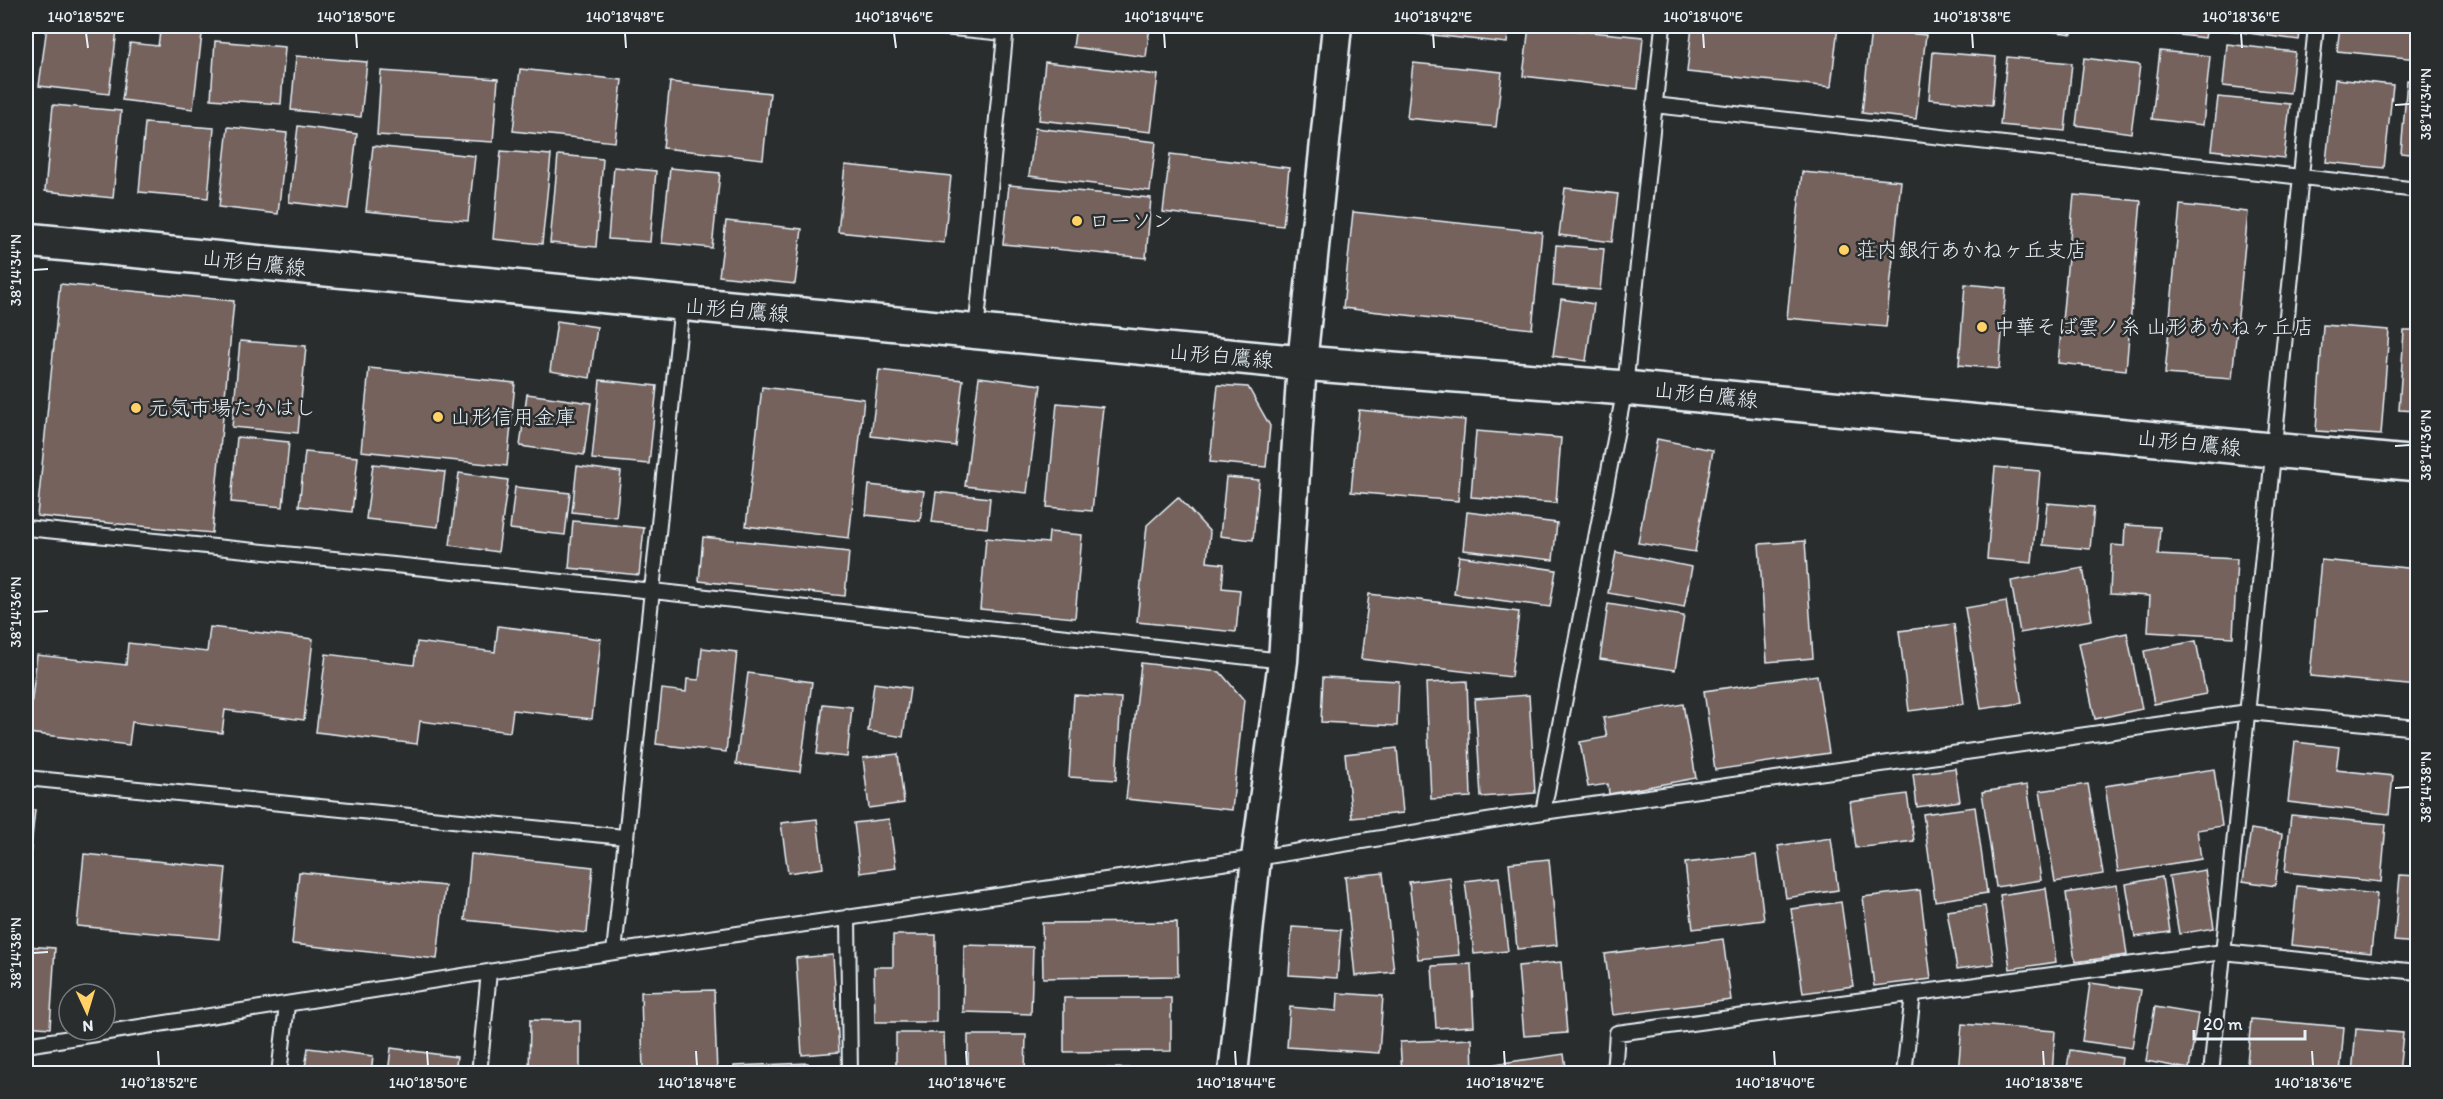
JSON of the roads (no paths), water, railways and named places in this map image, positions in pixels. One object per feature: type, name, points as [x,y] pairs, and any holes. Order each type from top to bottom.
[{"type":"main road","name":"山形白鷹線","points":[[26,240],[682,305],[1302,363],[1625,387],[2418,464]]},
{"type":"street","points":[[1233,1074],[1256,858],[1282,661],[1302,363],[1337,26]]},
{"type":"lane","points":[[932,26],[1005,29],[976,332]]},
{"type":"lane","points":[[1543,812],[1625,387],[1663,26]]},
{"type":"lane","points":[[2211,1074],[2316,26]]},
{"type":"lane","points":[[1654,105],[2418,190]]},
{"type":"lane","points":[[614,952],[624,837],[653,591],[682,305]]},
{"type":"lane","points":[[26,528],[653,591],[1282,661]]},
{"type":"lane","points":[[26,1045],[614,952],[1256,858],[1543,812],[2248,712],[2418,728]]},
{"type":"lane","points":[[26,778],[624,837]]},
{"type":"lane","points":[[848,917],[850,1074]]},
{"type":"lane","points":[[1614,1074],[1617,1033],[2223,952],[2418,972]]},
{"type":"lane","points":[[479,1074],[489,972]]},
{"type":"lane","points":[[1904,1074],[1913,994]]},
{"type":"lane","points":[[279,1074],[286,1005]]},
{"type":"place","name":"ローソン","points":[[1077,221]]},
{"type":"place","name":"荘内銀行あかねヶ丘支店","points":[[1844,250]]},
{"type":"place","name":"中華そば雲ノ糸 山形あかねヶ丘店","points":[[1982,327]]},
{"type":"place","name":"元気市場たかはし","points":[[136,408]]},
{"type":"place","name":"山形信用金庫","points":[[438,417]]}]
